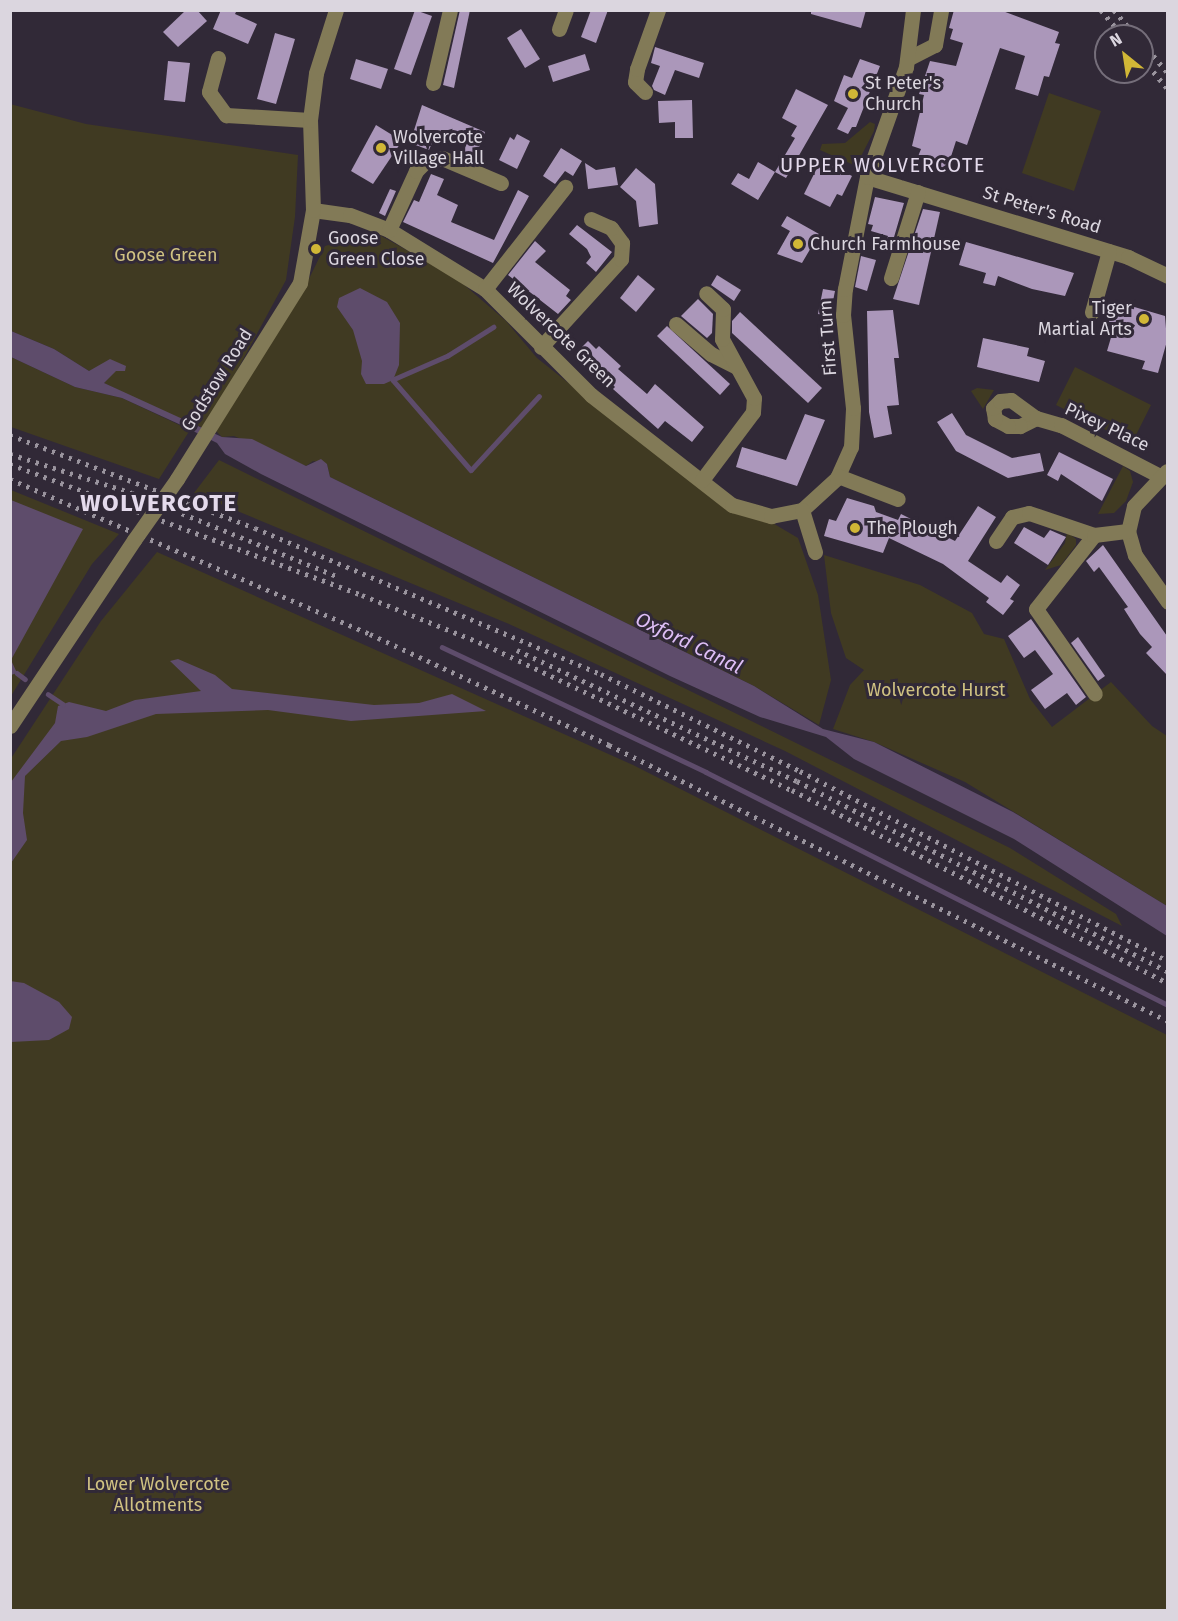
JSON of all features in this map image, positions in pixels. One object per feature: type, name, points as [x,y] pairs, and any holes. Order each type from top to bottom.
[{"type":"street","name":"Godstow Road","points":[[10,726],[223,409],[300,283],[313,210],[310,120],[316,73],[336,10]]},
{"type":"street","points":[[433,83],[450,10]]},
{"type":"street","points":[[560,29],[566,10]]},
{"type":"street","points":[[645,92],[635,82],[636,69],[658,10]]},
{"type":"street","name":"First Turn","points":[[802,510],[822,496],[838,476],[851,447],[853,408],[843,315],[845,289],[867,177],[909,58],[913,10]]},
{"type":"street","points":[[909,58],[935,45],[941,10]]},
{"type":"street","points":[[218,58],[209,92],[226,115],[310,120]]},
{"type":"street","points":[[389,230],[416,171],[425,162],[442,159],[501,183]]},
{"type":"street","name":"St Peter's Road","points":[[867,177],[1109,251],[1167,276]]},
{"type":"street","points":[[485,289],[566,187]]},
{"type":"street","points":[[891,278],[918,192]]},
{"type":"street","name":"Wolvercote Green","points":[[313,210],[350,215],[389,230],[485,289],[517,317],[541,347],[591,395],[732,505],[771,516],[802,510]]},
{"type":"street","points":[[541,347],[621,259],[622,243],[611,228],[591,219]]},
{"type":"street","points":[[1092,312],[1109,251]]},
{"type":"street","points":[[702,480],[753,412],[754,398],[741,369],[722,339],[723,309],[706,293]]},
{"type":"street","points":[[676,324],[711,354],[741,369]]},
{"type":"street","name":"Pixey Place","points":[[1036,418],[1061,425],[1164,473]]},
{"type":"street","points":[[1164,473],[1134,506],[1128,531],[1135,555],[1167,602]]},
{"type":"street","points":[[838,476],[898,499]]},
{"type":"street","points":[[802,510],[815,552]]},
{"type":"street","points":[[996,541],[1012,517],[1029,513],[1094,535],[1128,531]]},
{"type":"street","points":[[1094,535],[1036,609],[1095,694]]},
{"type":"green space","points":[[1049,93],[1101,111],[1074,191],[1022,173]]},
{"type":"green space","name":"Goose Green","points":[[10,104],[86,124],[298,155],[295,217],[286,280],[220,402],[202,427],[182,422],[104,383],[116,370],[103,365],[89,371],[54,349],[11,331]]},
{"type":"green space","points":[[870,122],[875,124],[874,131],[856,166],[820,150],[822,144],[845,143]]},
{"type":"green space","points":[[374,232],[455,277],[506,321],[537,358],[664,459],[798,538],[818,595],[831,680],[819,725],[754,686],[330,477],[327,464],[313,461],[306,466],[234,436],[222,437],[215,430],[304,289],[325,246]]},
{"type":"green space","points":[[11,357],[75,387],[122,398],[190,430],[159,479],[11,427]]},
{"type":"green space","points":[[1075,367],[1151,405],[1132,443],[1056,405]]},
{"type":"green space","points":[[977,388],[994,390],[983,409],[971,391]]},
{"type":"green space","points":[[219,460],[1010,848],[1116,914],[1122,926],[785,751],[509,624],[194,493]]},
{"type":"green space","points":[[1123,466],[1130,471],[1133,482],[1126,501],[1114,513],[1098,514]]},
{"type":"green space","points":[[11,490],[119,534],[92,564],[11,696]]},
{"type":"green space","points":[[1067,532],[1076,539],[1076,545],[1061,565],[1045,570],[1065,543]]},
{"type":"green space","name":"Lower Wolvercote Allotments","points":[[157,552],[633,765],[1167,1035],[1167,1610],[11,1610],[10,760],[101,621]]},
{"type":"green space","name":"Wolvercote Hurst","points":[[824,555],[920,585],[972,613],[984,634],[1004,639],[1030,699],[1052,727],[1111,682],[1152,726],[1167,736],[1167,906],[965,782],[874,742],[833,729],[850,685],[864,670],[846,658],[831,613]]},
{"type":"shaded area","points":[[360,288],[387,302],[400,323],[399,365],[393,380],[384,384],[366,384],[361,374],[362,361],[353,330],[337,307],[339,298]]},
{"type":"shaded area","points":[[11,331],[54,349],[89,371],[110,359],[126,366],[125,371],[116,371],[104,383],[222,437],[252,439],[306,466],[321,459],[327,464],[330,477],[754,686],[823,729],[874,742],[1013,812],[1167,906],[1167,936],[1014,839],[854,759],[826,737],[760,717],[670,676],[261,474],[225,454],[217,443],[181,425],[122,398],[75,387],[11,357]]},
{"type":"shaded area","points":[[11,500],[83,529],[11,660]]},
{"type":"shaded area","points":[[178,659],[215,675],[232,689],[374,705],[419,703],[452,694],[486,711],[351,721],[268,710],[156,714],[87,737],[61,741],[25,776],[23,813],[27,840],[11,863],[11,782],[55,723],[58,706],[69,702],[106,711],[135,700],[201,691],[170,661]]},
{"type":"shaded area","points":[[11,660],[17,673],[11,675]]},
{"type":"shaded area","points":[[10,981],[24,983],[59,1002],[72,1017],[69,1029],[49,1040],[11,1042]]},
{"type":"building","points":[[186,10],[197,10],[207,21],[178,47],[163,32]]},
{"type":"building","points":[[221,10],[237,10],[235,14],[257,24],[248,44],[213,29]]},
{"type":"building","points":[[415,10],[432,16],[411,75],[394,69]]},
{"type":"building","points":[[460,10],[470,10],[454,88],[443,85]]},
{"type":"building","points":[[591,10],[608,10],[596,43],[581,37]]},
{"type":"building","points":[[811,10],[866,10],[861,28],[811,14]]},
{"type":"building","points":[[954,10],[1000,10],[1059,32],[1055,43],[1060,44],[1049,77],[1044,76],[1038,96],[1015,89],[1025,56],[1000,48],[967,145],[956,141],[947,169],[917,159],[921,149],[912,146],[924,95],[919,94],[930,61],[956,66],[963,43],[950,39],[953,29],[949,28]]},
{"type":"building","points":[[521,29],[540,59],[525,68],[507,38]]},
{"type":"building","points":[[275,33],[295,39],[276,104],[257,99]]},
{"type":"building","points":[[655,47],[704,63],[699,78],[675,70],[665,95],[654,90],[652,86],[660,66],[651,63]]},
{"type":"building","points":[[585,54],[590,70],[553,82],[548,66]]},
{"type":"building","points":[[356,59],[388,69],[381,89],[350,79]]},
{"type":"building","name":"St Peter's Church","points":[[860,59],[880,66],[856,127],[852,127],[848,134],[837,129],[848,108],[834,101],[844,75],[852,78]]},
{"type":"building","points":[[168,61],[190,63],[185,102],[164,100]]},
{"type":"building","points":[[796,89],[828,105],[786,178],[775,172],[795,138],[791,136],[797,126],[782,118]]},
{"type":"building","points":[[692,100],[693,138],[675,138],[675,122],[659,123],[658,101]]},
{"type":"building","points":[[422,105],[485,132],[474,161],[462,156],[467,143],[437,131],[429,150],[410,143]]},
{"type":"building","name":"Wolvercote Village Hall","points":[[376,125],[402,141],[373,184],[351,171]]},
{"type":"building","points":[[517,134],[530,141],[517,169],[499,160],[510,137],[514,140]]},
{"type":"building","points":[[561,148],[582,161],[573,176],[565,171],[555,184],[543,176]]},
{"type":"building","points":[[821,160],[852,176],[842,196],[837,194],[830,207],[804,194]]},
{"type":"building","points":[[758,162],[775,172],[758,200],[731,184],[738,173],[749,179]]},
{"type":"building","points":[[585,163],[596,170],[615,167],[618,185],[588,189]]},
{"type":"building","points":[[636,168],[655,184],[658,224],[639,227],[636,201],[620,187]]},
{"type":"building","points":[[431,174],[444,179],[437,195],[458,205],[451,222],[494,240],[518,190],[529,196],[493,263],[403,222],[414,200],[419,202]]},
{"type":"building","points":[[390,189],[396,191],[385,216],[379,213]]},
{"type":"building","points":[[875,197],[904,203],[892,244],[886,242],[888,236],[871,231],[873,225],[868,224]]},
{"type":"building","points":[[923,209],[940,212],[919,305],[893,299]]},
{"type":"building","name":"Church Farmhouse","points":[[787,216],[819,234],[802,263],[777,254],[790,231],[781,226]]},
{"type":"building","points":[[577,225],[612,252],[596,272],[586,263],[591,257],[587,249],[569,234]]},
{"type":"building","points":[[535,241],[546,251],[535,262],[570,290],[566,296],[571,300],[558,314],[508,275]]},
{"type":"building","points":[[966,242],[1074,273],[1065,296],[1032,289],[998,276],[995,286],[983,283],[986,273],[959,265]]},
{"type":"building","points":[[861,256],[876,260],[867,291],[855,287]]},
{"type":"building","points":[[638,275],[655,289],[636,312],[620,298]]},
{"type":"building","points":[[717,275],[741,290],[734,301],[711,285]]},
{"type":"building","points":[[823,289],[835,291],[830,316],[818,314]]},
{"type":"building","points":[[698,299],[713,314],[712,333],[707,338],[681,316]]},
{"type":"building","points":[[1114,301],[1165,316],[1167,341],[1158,373],[1142,369],[1145,361],[1107,351],[1115,324],[1109,322]]},
{"type":"building","points":[[893,310],[899,358],[894,358],[899,405],[887,406],[892,434],[874,438],[869,412],[867,311]]},
{"type":"building","points":[[740,312],[822,388],[808,403],[732,333],[732,321]]},
{"type":"building","points":[[667,326],[730,384],[720,395],[657,336]]},
{"type":"building","points":[[983,338],[1029,348],[1027,356],[1045,361],[1039,382],[977,367]]},
{"type":"building","points":[[588,341],[596,349],[599,346],[621,366],[618,369],[647,394],[655,384],[704,427],[692,442],[665,421],[658,429],[613,389],[615,387],[580,349]]},
{"type":"building","points":[[952,413],[966,435],[1012,458],[1040,453],[1044,471],[1008,478],[956,451],[937,422]]},
{"type":"building","points":[[805,414],[825,420],[797,486],[736,467],[742,447],[786,460]]},
{"type":"building","points":[[1059,452],[1113,479],[1102,501],[1061,474],[1058,481],[1047,475]]},
{"type":"building","points":[[847,498],[874,506],[876,512],[898,520],[901,514],[955,541],[978,506],[996,517],[968,561],[1001,583],[1007,575],[1020,585],[1010,599],[1014,601],[1003,615],[986,602],[989,598],[943,564],[889,538],[883,553],[824,536],[829,519],[836,521]]},
{"type":"building","points":[[1024,527],[1044,538],[1050,530],[1066,537],[1048,565],[1014,543]]},
{"type":"building","points":[[1103,545],[1167,636],[1167,675],[1146,653],[1152,647],[1140,634],[1124,609],[1128,607],[1099,567],[1094,572],[1086,561]]},
{"type":"building","points":[[1031,619],[1086,697],[1076,705],[1067,693],[1045,709],[1031,690],[1053,674],[1035,650],[1024,658],[1008,636]]},
{"type":"building","points":[[1078,637],[1105,676],[1098,681],[1071,643]]},
{"type":"waterway","points":[[494,327],[448,356],[393,380],[471,470],[539,396]]},
{"type":"waterway","points":[[442,647],[706,772],[1168,1005]]},
{"type":"waterway","points":[[17,673],[25,679]]},
{"type":"waterway","points":[[48,694],[63,704]]},
{"type":"railway","points":[[1101,10],[1113,24]]},
{"type":"railway","points":[[1114,10],[1126,24]]},
{"type":"railway","points":[[1154,56],[1168,73]]},
{"type":"railway","points":[[1154,72],[1168,89]]},
{"type":"railway","points":[[10,435],[255,528],[601,674],[800,771],[1168,961]]},
{"type":"railway","points":[[10,454],[132,493],[336,576]]},
{"type":"railway","points":[[10,464],[362,595],[486,645],[792,790],[1168,983]]},
{"type":"railway","points":[[10,479],[370,634],[609,745],[1168,1021]]},
{"type":"railway","points":[[517,650],[797,781],[1168,972]]},
{"type":"place","name":"St Peter's Church","points":[[853,94]]},
{"type":"place","name":"Wolvercote Village Hall","points":[[381,148]]},
{"type":"place","name":"Church Farmhouse","points":[[798,244]]},
{"type":"place","name":"Goose Green Close","points":[[316,249]]},
{"type":"place","name":"Tiger Martial Arts","points":[[1144,319]]},
{"type":"place","name":"The Plough","points":[[855,528]]},
{"type":"district","name":"UPPER WOLVERCOTE","points":[[883,165]]},
{"type":"district","name":"WOLVERCOTE","points":[[159,504]]},
{"type":"water label","name":"Oxford Canal","points":[[689,643]]}]
